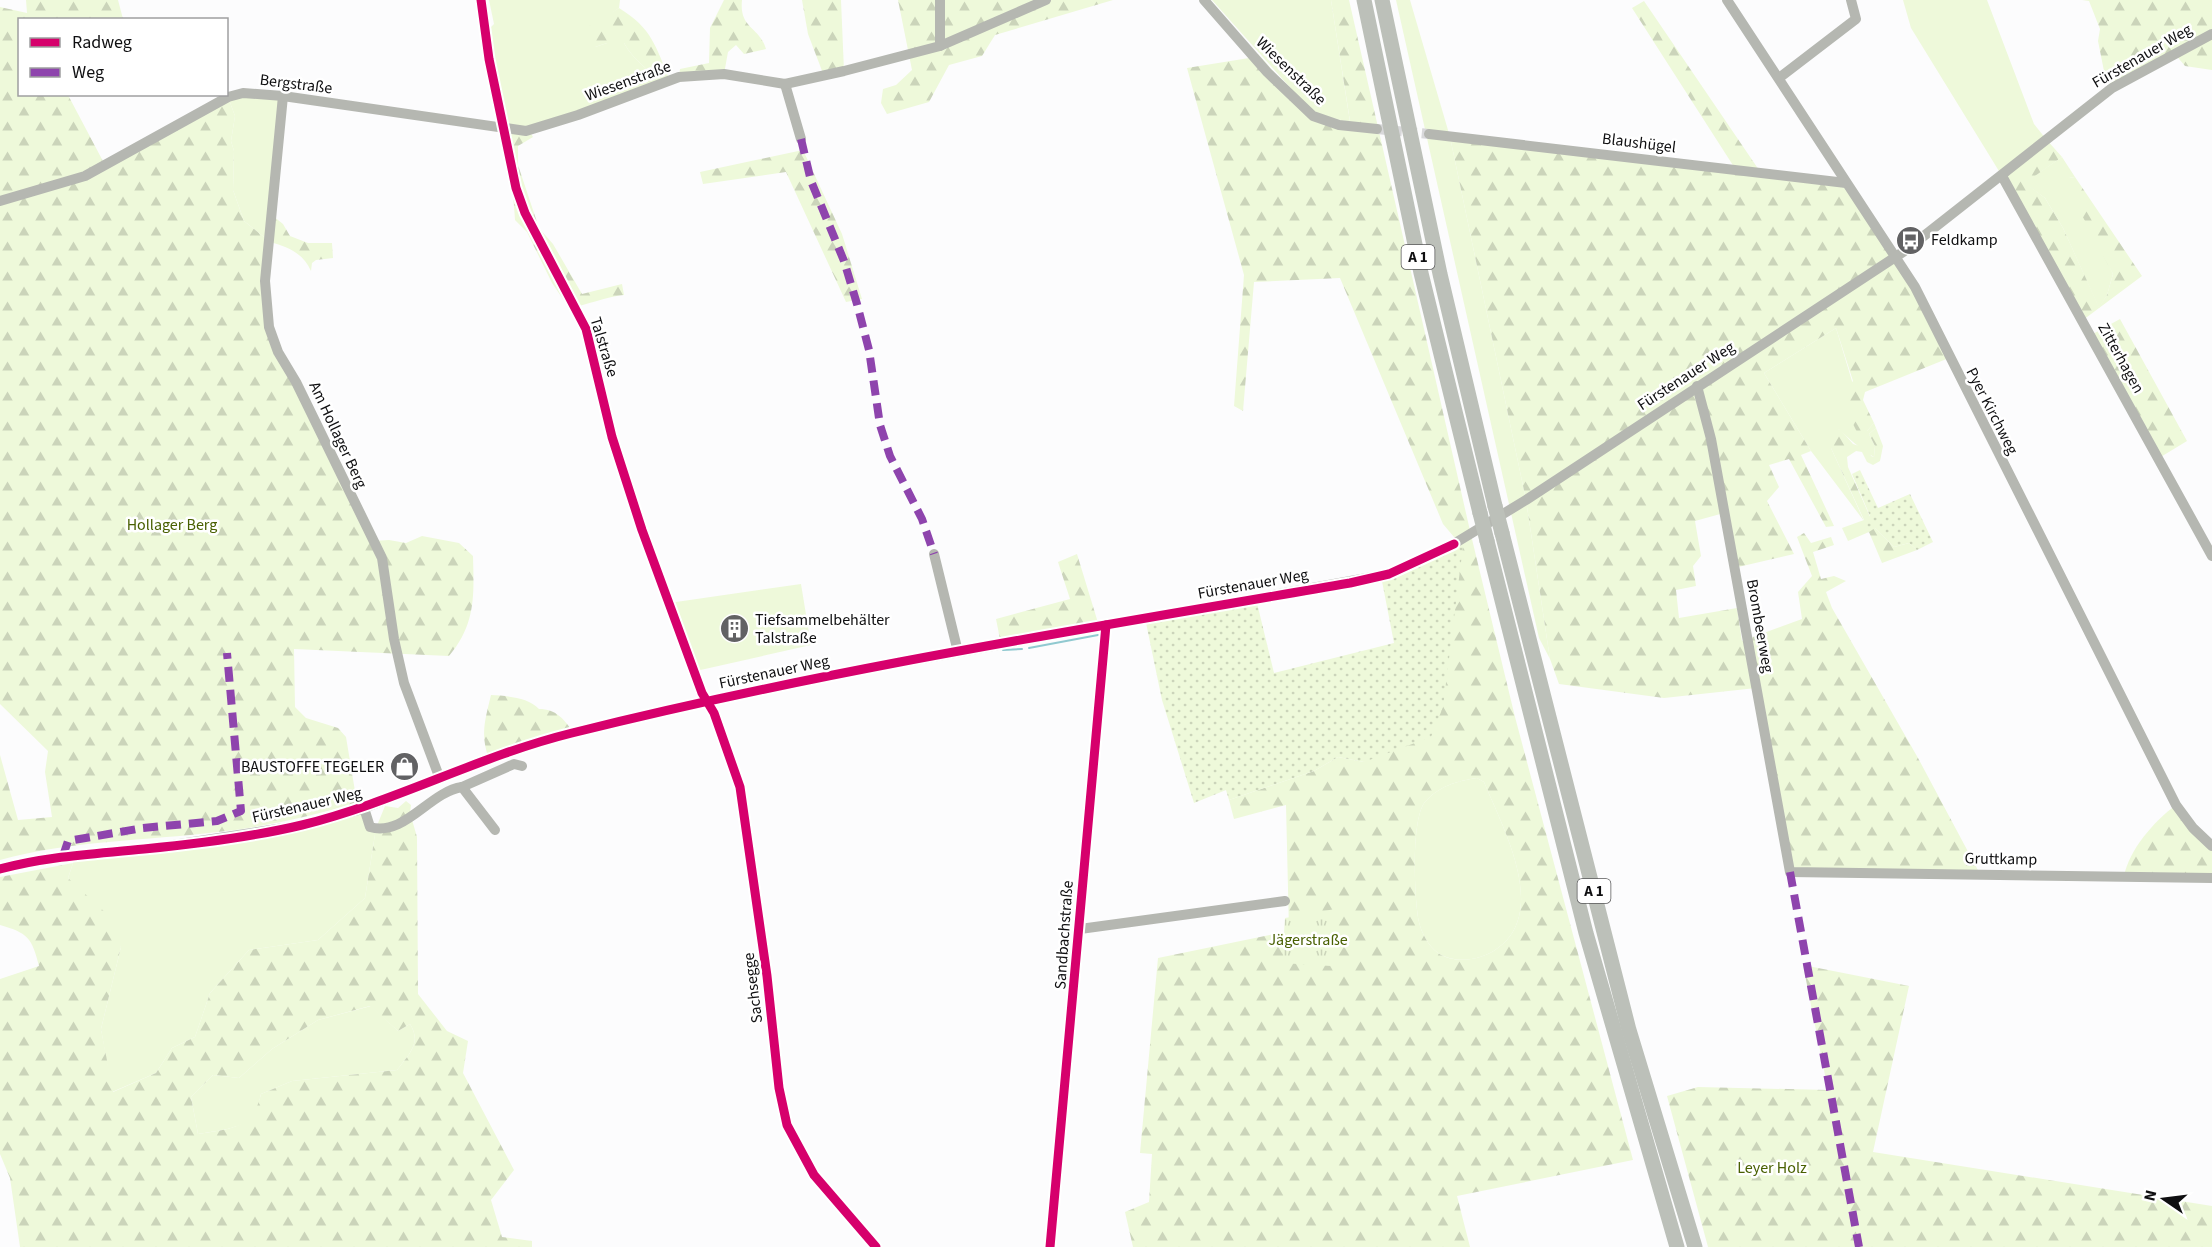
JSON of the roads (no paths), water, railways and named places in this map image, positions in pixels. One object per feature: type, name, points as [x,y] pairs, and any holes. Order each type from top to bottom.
[{"type":"highway","name":"A 1","points":[[1364,0],[1421,273],[1487,541],[1586,933],[1677,1247]]},
{"type":"highway","name":"A 1","points":[[1382,0],[1440,274],[1495,506],[1629,1030],[1695,1247]]},
{"type":"street","name":"Talstraße","points":[[481,0],[503,129],[516,188],[525,213],[586,329],[612,437],[642,530],[708,702]]},
{"type":"street","points":[[940,0],[940,46]]},
{"type":"street","name":"Wiesenstraße","points":[[503,129],[519,131],[540,127],[679,77],[724,74],[785,84],[940,46],[1046,0]]},
{"type":"street","name":"Wiesenstraße","points":[[1204,0],[1268,72],[1313,116],[1339,125],[1377,129]]},
{"type":"street","name":"Pyer Kirchweg","points":[[1727,0],[1915,287],[2176,805],[2193,828],[2212,846]]},
{"type":"street","points":[[1779,78],[1856,19],[1851,0]]},
{"type":"street","name":"Fürstenauer Weg","points":[[0,869],[63,856],[160,847],[268,831],[364,808],[560,736],[708,702],[833,675],[1381,576],[1447,548],[1526,500],[1896,257],[2112,88],[2212,34]]},
{"type":"street","points":[[785,84],[801,139]]},
{"type":"street","name":"Bergstraße","points":[[0,201],[85,176],[228,97],[243,93],[283,96],[503,129]]},
{"type":"street","name":"Am Hollager Berg","points":[[283,96],[266,274],[269,327],[278,352],[296,382],[382,558],[394,639],[404,683],[440,779]]},
{"type":"street","name":"Blaushügel","points":[[1429,134],[1846,183]]},
{"type":"street","name":"Zitterhagen","points":[[2002,176],[2212,556]]},
{"type":"street","name":"Brombeerweg","points":[[1697,386],[1711,440],[1790,872]]},
{"type":"street","points":[[934,554],[958,652]]},
{"type":"street","name":"Sandbachstraße","points":[[1050,1247],[1106,625]]},
{"type":"street","name":"Sachsegge","points":[[708,702],[729,752],[740,787],[766,965],[779,1088],[788,1125],[814,1175],[876,1247]]},
{"type":"street","points":[[364,808],[370,827],[381,827],[411,819],[430,801],[454,788],[462,787],[514,764],[522,766]]},
{"type":"street","points":[[462,787],[495,830]]},
{"type":"street","name":"Gruttkamp","points":[[1790,872],[2212,878]]},
{"type":"street","points":[[1080,929],[1285,901]]},
{"type":"waterway","points":[[1029,648],[1098,635]]},
{"type":"waterway","points":[[1003,650],[1022,649]]},
{"type":"tunnel","points":[[1377,129],[1429,134]]},
{"type":"place","name":"Feldkamp","points":[[1910,240]]},
{"type":"place","name":"Tiefsammelbehälter Talstraße","points":[[734,629]]},
{"type":"place","name":"BAUSTOFFE TEGELER","points":[[405,767]]},
{"type":"park label","name":"Hollager Berg","points":[[172,525]]},
{"type":"park label","name":"Jägerstraße","points":[[1308,940]]},
{"type":"park label","name":"Leyer Holz","points":[[1772,1168]]}]
